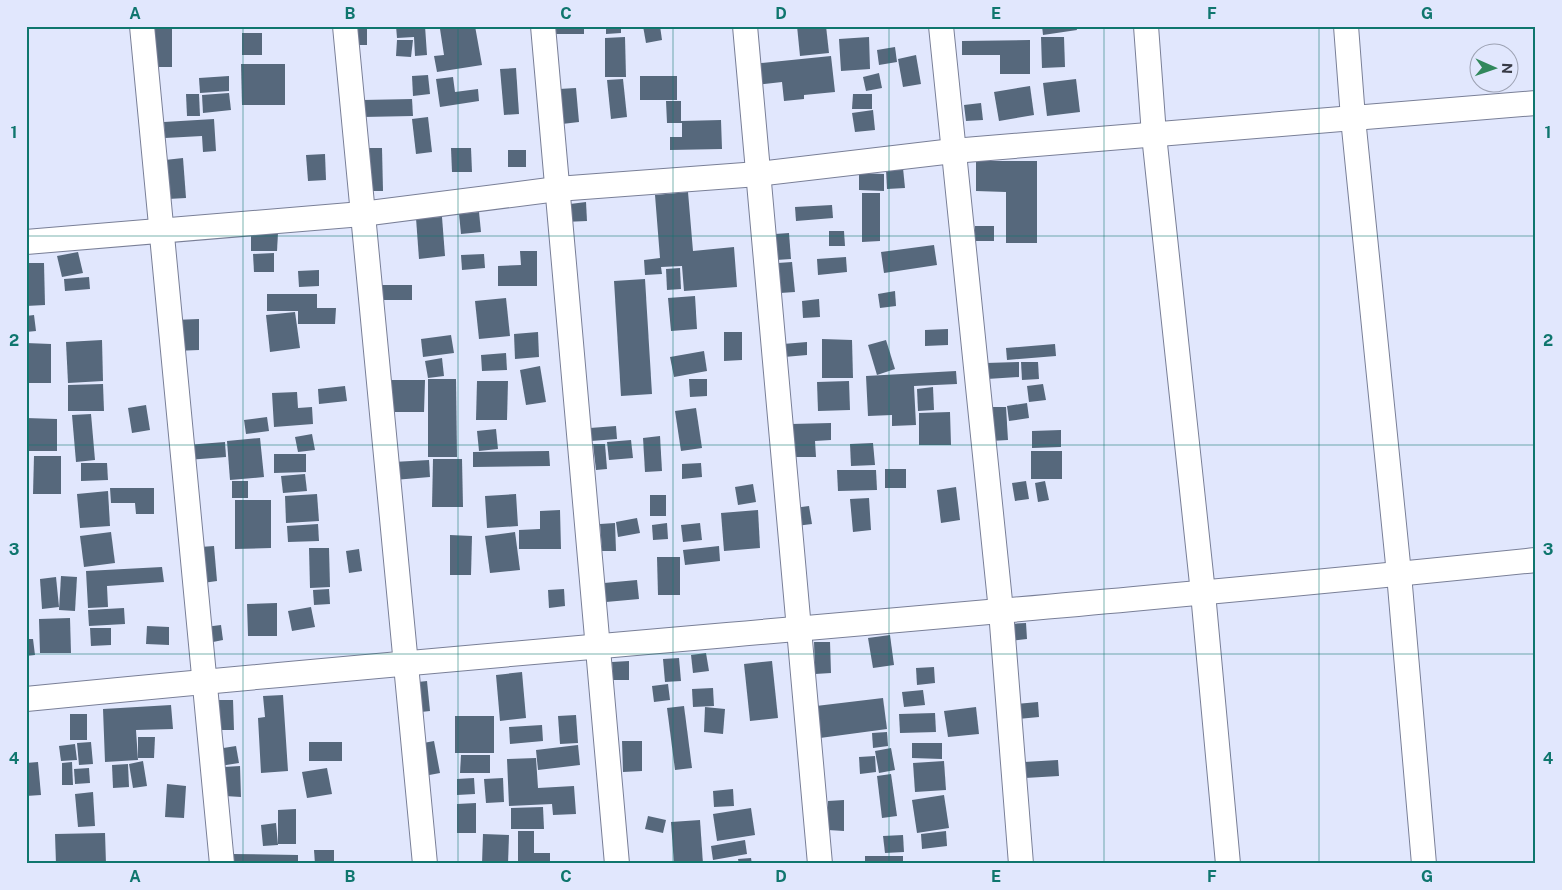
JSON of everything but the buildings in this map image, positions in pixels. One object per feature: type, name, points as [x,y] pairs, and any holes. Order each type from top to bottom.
[{"type":"street","points":[[142,26],[222,864]]},
{"type":"street","points":[[344,26],[404,663],[425,864]]},
{"type":"street","points":[[542,26],[617,864]]},
{"type":"street","points":[[745,26],[820,864]]},
{"type":"street","points":[[941,26],[1001,611],[1021,864]]},
{"type":"street","points":[[1146,26],[1154,135],[1203,593],[1228,864]]},
{"type":"street","points":[[1346,26],[1353,118],[1399,574],[1424,864]]},
{"type":"street","points":[[26,242],[161,229],[362,214],[557,189],[758,174],[953,151],[1536,103]]},
{"type":"street","points":[[26,698],[1203,593],[1536,560]]}]
